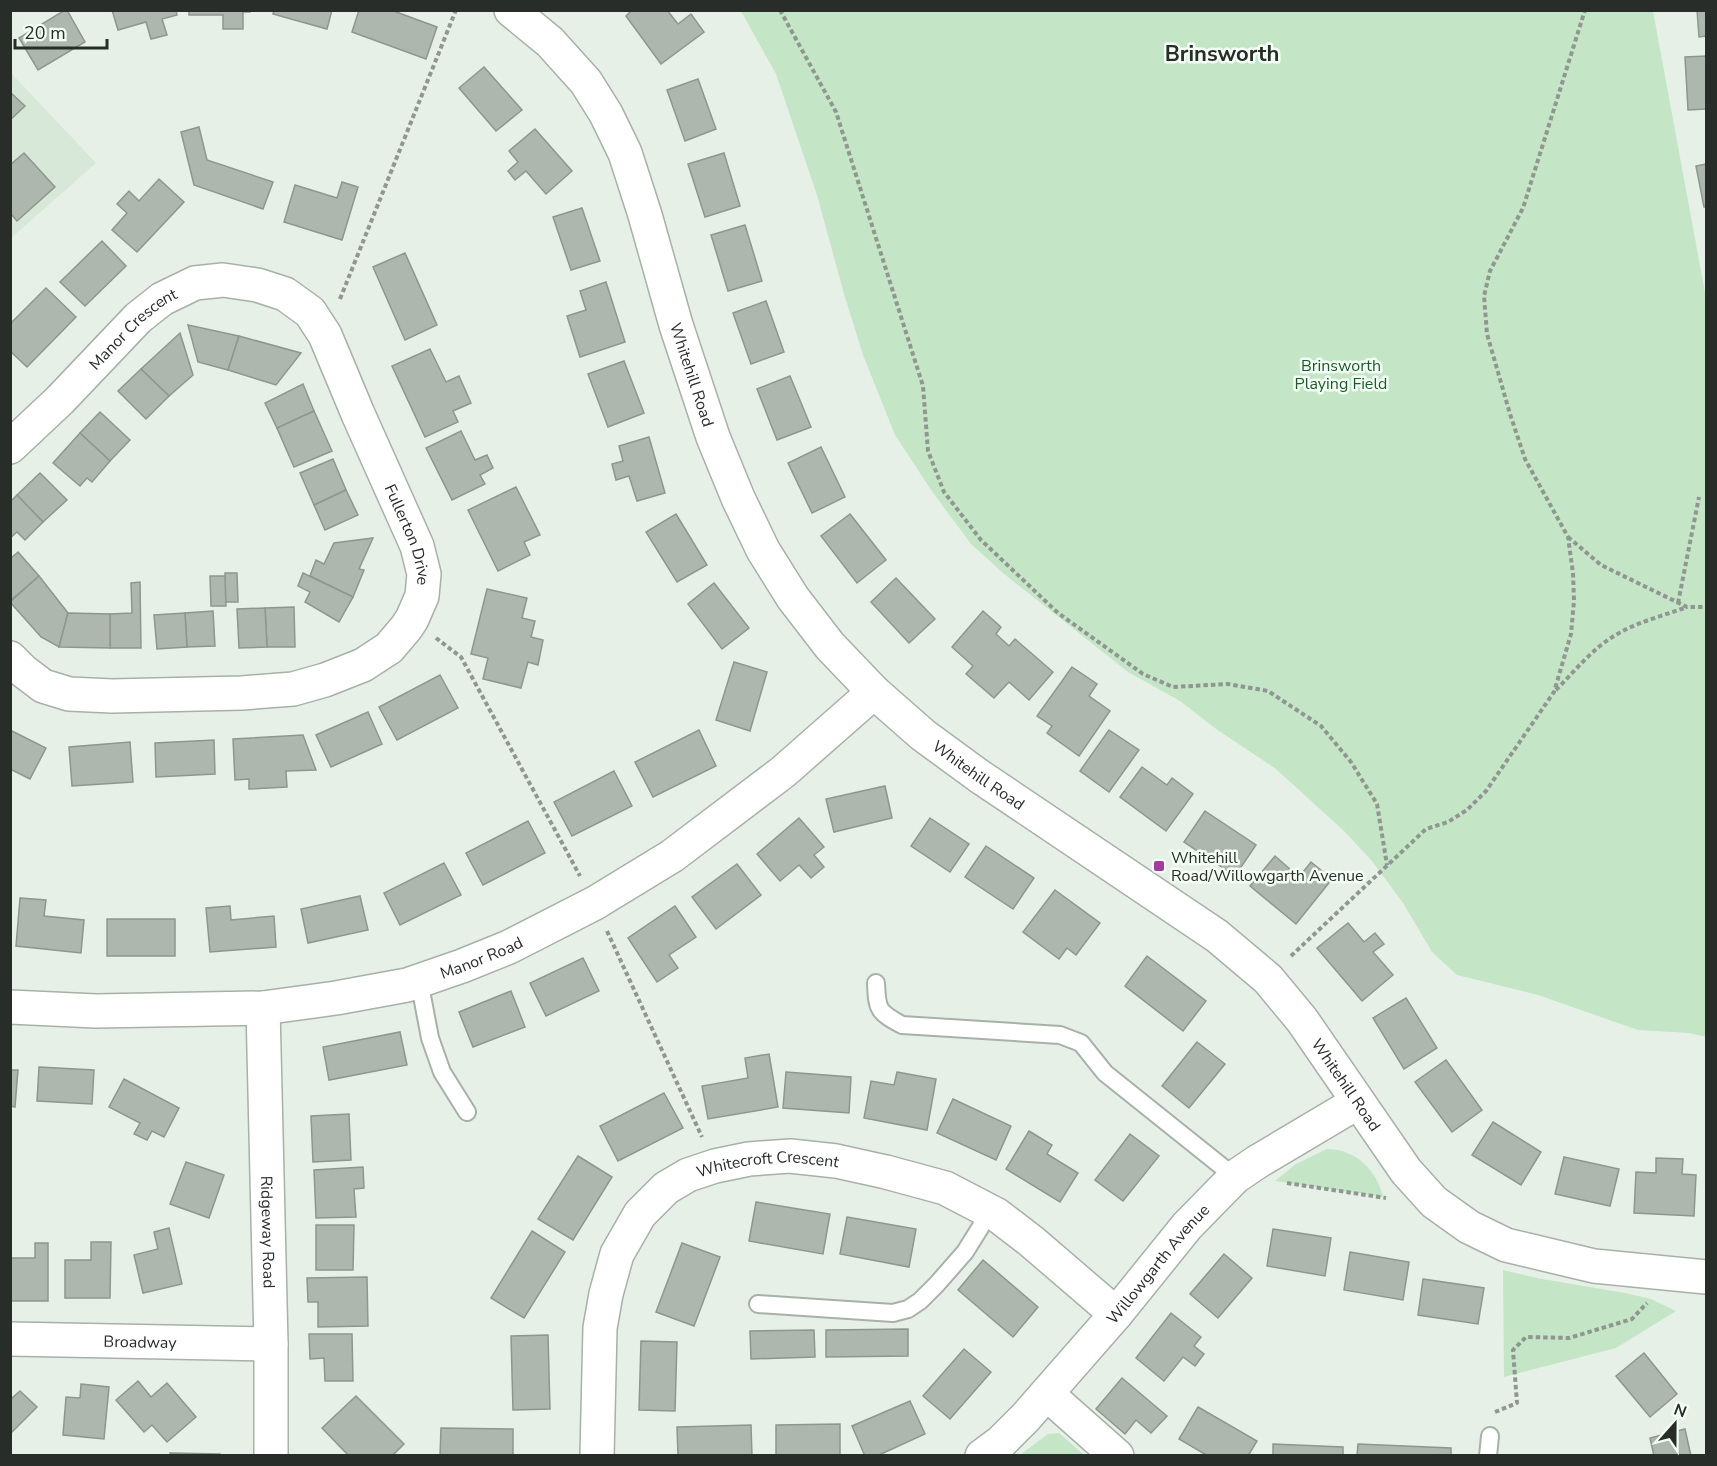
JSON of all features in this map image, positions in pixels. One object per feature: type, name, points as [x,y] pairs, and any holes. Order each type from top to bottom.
[{"type":"street","name":"Whitehill Road","points":[[511,10],[550,42],[586,82],[606,114],[625,153],[676,326],[713,437],[738,498],[763,550],[793,598],[830,646],[874,692],[923,735],[1216,936],[1268,979],[1302,1020],[1406,1171],[1434,1202],[1469,1227],[1506,1245],[1594,1266],[1707,1277]]},
{"type":"street","name":"Manor Crescent","points":[[10,447],[60,400],[138,318],[162,299],[195,283],[223,280],[257,285],[285,294]]},
{"type":"street","name":"Fullerton Drive","points":[[10,658],[43,686],[69,694],[124,696],[242,693],[293,689],[325,680],[363,665],[389,648],[406,628],[422,596],[424,574],[417,546],[325,335],[310,312],[285,294]]},
{"type":"street","name":"Manor Road","points":[[10,1007],[96,1011],[263,1008],[407,985],[462,966],[509,947],[595,903],[672,856],[783,772],[874,692]]},
{"type":"street","name":"Ridgeway Road","points":[[263,1008],[271,1344],[271,1455]]},
{"type":"street","name":"Willowgarth Avenue","points":[[984,1455],[1001,1442],[1047,1394],[1187,1226],[1235,1177],[1358,1102]]},
{"type":"street","name":"Whitecroft Crescent","points":[[597,1455],[600,1328],[617,1254],[639,1214],[666,1188],[688,1175],[716,1166],[749,1159],[790,1156],[836,1161],[945,1188],[988,1210],[1031,1241],[1116,1314]]},
{"type":"street","name":"Broadway","points":[[10,1340],[271,1344]]},
{"type":"street","points":[[1047,1394],[1117,1455]]},
{"type":"lane","points":[[419,980],[430,1038],[442,1072],[467,1112]]},
{"type":"lane","points":[[876,983],[877,1003],[884,1015],[902,1025],[1060,1035],[1081,1043],[1105,1073],[1235,1177]]},
{"type":"lane","points":[[758,1304],[893,1313],[908,1309],[920,1301],[965,1252],[981,1228],[988,1210]]},
{"type":"lane","points":[[1488,1455],[1490,1436]]},
{"type":"path","points":[[325,335],[456,10]]},
{"type":"path","points":[[780,10],[836,112],[922,386],[928,451],[944,492],[981,540],[1058,613],[1143,674],[1173,687],[1228,684],[1268,691],[1321,726],[1352,762],[1377,804],[1387,865]]},
{"type":"path","points":[[1585,10],[1523,207],[1490,271],[1484,296],[1487,334],[1525,459],[1568,537],[1601,565],[1687,607]]},
{"type":"path","points":[[1678,603],[1698,497]]},
{"type":"path","points":[[1554,692],[1571,634],[1573,612],[1573,573],[1568,537]]},
{"type":"path","points":[[1268,979],[1426,829],[1448,822],[1467,810],[1486,791],[1554,692],[1587,658],[1613,636],[1638,624],[1687,607],[1707,607]]},
{"type":"path","points":[[412,619],[461,657],[595,903],[716,1166]]},
{"type":"path","points":[[1286,1183],[1390,1198]]},
{"type":"path","points":[[1490,1436],[1494,1413],[1517,1403],[1513,1350],[1526,1337],[1569,1338],[1632,1319],[1675,1275]]},
{"type":"shaded area","points":[[10,72],[96,163],[11,238],[10,238]]},
{"type":"green space","name":"Brinsworth Playing Field","points":[[741,11],[1653,11],[1706,298],[1706,1037],[1689,1033],[1638,1030],[1538,995],[1457,975],[1432,952],[1403,903],[1372,861],[1344,831],[1276,769],[1216,729],[1180,701],[1128,672],[1003,573],[971,544],[931,490],[895,435],[863,355],[817,195],[776,74]]},
{"type":"green space","points":[[1327,1149],[1347,1153],[1363,1163],[1376,1178],[1383,1197],[1275,1181],[1296,1164]]},
{"type":"green space","points":[[1503,1270],[1651,1299],[1676,1311],[1616,1348],[1504,1377]]},
{"type":"green space","points":[[1059,1433],[1084,1455],[1020,1455],[1048,1434]]},
{"type":"building","points":[[65,10],[85,42],[38,70],[19,38]]},
{"type":"building","points":[[112,10],[176,10],[177,15],[162,19],[167,35],[151,39],[146,22],[118,30]]},
{"type":"building","points":[[189,10],[250,10],[250,12],[243,12],[243,29],[223,29],[223,15],[189,15]]},
{"type":"building","points":[[274,10],[332,10],[327,29],[273,14]]},
{"type":"building","points":[[359,10],[391,10],[437,27],[426,59],[352,32]]},
{"type":"building","points":[[632,10],[667,10],[678,24],[691,14],[704,32],[661,64],[626,16]]},
{"type":"building","points":[[1697,10],[1706,10],[1706,36],[1699,37]]},
{"type":"building","points":[[1706,56],[1706,109],[1688,110],[1685,57]]},
{"type":"building","points":[[484,67],[522,110],[496,131],[459,88]]},
{"type":"building","points":[[698,79],[716,129],[685,141],[667,90]]},
{"type":"building","points":[[10,92],[25,106],[10,120]]},
{"type":"building","points":[[199,127],[207,160],[273,182],[263,209],[194,185],[181,132]]},
{"type":"building","points":[[535,129],[572,171],[546,194],[526,171],[515,180],[508,171],[518,162],[509,151]]},
{"type":"building","points":[[24,153],[55,187],[17,221],[10,213],[10,165]]},
{"type":"building","points":[[724,153],[740,206],[705,217],[688,164]]},
{"type":"building","points":[[1706,164],[1706,207],[1704,207],[1696,166]]},
{"type":"building","points":[[159,179],[184,202],[137,252],[112,230],[127,213],[117,204],[129,191],[139,201]]},
{"type":"building","points":[[342,182],[358,187],[342,240],[284,222],[295,185],[337,198]]},
{"type":"building","points":[[582,208],[600,261],[571,270],[553,217]]},
{"type":"building","points":[[745,225],[762,281],[728,291],[711,235]]},
{"type":"building","points":[[102,241],[126,266],[85,306],[60,282]]},
{"type":"building","points":[[405,253],[437,325],[405,340],[373,267]]},
{"type":"building","points":[[606,282],[625,342],[580,357],[567,316],[586,310],[580,291]]},
{"type":"building","points":[[46,288],[76,317],[27,367],[10,351],[10,324]]},
{"type":"building","points":[[766,301],[784,352],[751,364],[733,313]]},
{"type":"building","points":[[188,325],[239,336],[228,370],[198,362]]},
{"type":"building","points":[[180,333],[193,375],[169,396],[141,369]]},
{"type":"building","points":[[239,336],[301,353],[276,385],[228,370]]},
{"type":"building","points":[[430,349],[446,382],[459,376],[471,403],[453,411],[458,422],[425,437],[392,366]]},
{"type":"building","points":[[624,361],[644,413],[608,427],[588,374]]},
{"type":"building","points":[[141,369],[169,396],[146,419],[118,391]]},
{"type":"building","points":[[790,376],[811,427],[777,440],[757,389]]},
{"type":"building","points":[[303,384],[314,411],[277,428],[265,403]]},
{"type":"building","points":[[314,411],[332,451],[294,467],[277,428]]},
{"type":"building","points":[[100,412],[130,440],[110,461],[80,433]]},
{"type":"building","points":[[461,431],[475,460],[487,455],[493,468],[480,475],[485,484],[452,500],[426,448]]},
{"type":"building","points":[[80,433],[110,461],[92,482],[87,478],[80,486],[53,463]]},
{"type":"building","points":[[649,437],[665,493],[637,501],[629,476],[616,480],[612,464],[623,461],[619,446]]},
{"type":"building","points":[[821,447],[845,497],[812,513],[788,463]]},
{"type":"building","points":[[333,459],[346,490],[314,505],[300,473]]},
{"type":"building","points":[[40,473],[67,500],[43,522],[17,495]]},
{"type":"building","points":[[516,487],[540,535],[524,542],[530,555],[498,571],[468,510]]},
{"type":"building","points":[[346,490],[358,515],[325,530],[314,505]]},
{"type":"building","points":[[17,495],[43,522],[25,540],[17,532],[10,538],[10,502]]},
{"type":"building","points":[[676,514],[707,565],[677,582],[646,532]]},
{"type":"building","points":[[850,514],[886,560],[857,583],[821,536]]},
{"type":"building","points":[[373,538],[359,569],[364,570],[353,597],[310,576],[316,560],[324,564],[334,543]]},
{"type":"building","points":[[18,552],[39,576],[10,601],[10,559]]},
{"type":"building","points":[[225,573],[237,573],[238,602],[225,602]]},
{"type":"building","points":[[303,573],[353,597],[339,622],[305,602],[310,592],[298,586]]},
{"type":"building","points":[[39,576],[68,613],[59,647],[41,637],[10,602]]},
{"type":"building","points":[[210,576],[225,576],[226,606],[211,606]]},
{"type":"building","points":[[896,578],[935,619],[909,643],[871,602]]},
{"type":"building","points":[[140,582],[141,648],[110,648],[110,614],[132,613],[131,583]]},
{"type":"building","points":[[714,583],[749,628],[722,649],[688,604]]},
{"type":"building","points":[[487,589],[527,598],[522,618],[535,621],[531,637],[543,640],[538,665],[528,662],[521,688],[483,679],[488,658],[471,654]]},
{"type":"building","points":[[294,607],[295,647],[267,647],[265,608]]},
{"type":"building","points":[[265,608],[267,647],[239,648],[237,609]]},
{"type":"building","points":[[213,611],[215,646],[187,647],[185,613]]},
{"type":"building","points":[[983,611],[1001,627],[996,634],[1009,646],[1015,639],[1053,672],[1029,700],[1009,682],[994,698],[966,674],[973,666],[952,647]]},
{"type":"building","points":[[68,613],[110,614],[110,648],[59,647]]},
{"type":"building","points":[[185,613],[187,647],[157,649],[154,615]]},
{"type":"building","points":[[734,662],[767,672],[750,731],[716,720]]},
{"type":"building","points":[[1072,667],[1097,684],[1089,696],[1110,711],[1079,756],[1047,733],[1052,726],[1037,716]]},
{"type":"building","points":[[440,675],[458,708],[397,740],[379,707]]},
{"type":"building","points":[[368,712],[382,744],[331,767],[316,735]]},
{"type":"building","points":[[10,730],[46,748],[30,779],[10,769]]},
{"type":"building","points":[[699,730],[716,766],[653,797],[635,762]]},
{"type":"building","points":[[1109,730],[1139,750],[1109,792],[1080,771]]},
{"type":"building","points":[[303,735],[316,770],[286,771],[287,787],[249,789],[249,779],[235,780],[233,739]]},
{"type":"building","points":[[214,740],[215,774],[156,777],[155,743]]},
{"type":"building","points":[[130,742],[133,782],[72,786],[69,747]]},
{"type":"building","points":[[1142,767],[1167,785],[1172,778],[1193,794],[1166,831],[1120,797]]},
{"type":"building","points":[[614,771],[632,806],[572,836],[554,802]]},
{"type":"building","points":[[885,786],[892,818],[834,832],[826,799]]},
{"type":"building","points":[[1205,811],[1256,845],[1235,876],[1184,842]]},
{"type":"building","points":[[799,818],[824,847],[814,855],[824,867],[811,878],[799,865],[780,881],[757,854]]},
{"type":"building","points":[[930,818],[969,844],[950,872],[911,846]]},
{"type":"building","points":[[528,821],[545,853],[483,885],[466,853]]},
{"type":"building","points":[[986,846],[1034,878],[1013,909],[965,877]]},
{"type":"building","points":[[1275,856],[1299,877],[1311,862],[1332,879],[1296,924],[1250,886]]},
{"type":"building","points":[[444,863],[461,895],[400,925],[384,893]]},
{"type":"building","points":[[737,864],[761,895],[716,929],[692,897]]},
{"type":"building","points":[[1055,890],[1100,923],[1076,955],[1067,948],[1059,959],[1023,932]]},
{"type":"building","points":[[360,896],[368,930],[308,943],[301,909]]},
{"type":"building","points":[[20,898],[46,900],[44,916],[84,920],[81,953],[16,946]]},
{"type":"building","points":[[230,906],[231,920],[274,916],[276,947],[210,952],[206,908]]},
{"type":"building","points":[[675,906],[696,937],[669,955],[678,968],[657,982],[628,938]]},
{"type":"building","points":[[107,919],[175,919],[175,956],[107,956]]},
{"type":"building","points":[[1348,923],[1364,942],[1375,933],[1384,944],[1373,952],[1393,975],[1362,1001],[1317,948]]},
{"type":"building","points":[[1147,956],[1206,1001],[1183,1031],[1125,986]]},
{"type":"building","points":[[583,958],[599,991],[546,1016],[530,983]]},
{"type":"building","points":[[511,991],[525,1027],[473,1047],[459,1012]]},
{"type":"building","points":[[1406,998],[1437,1048],[1404,1069],[1373,1018]]},
{"type":"building","points":[[400,1032],[407,1065],[329,1080],[323,1047]]},
{"type":"building","points":[[1197,1042],[1225,1064],[1189,1108],[1162,1086]]},
{"type":"building","points":[[769,1054],[778,1107],[708,1119],[702,1086],[748,1078],[745,1058]]},
{"type":"building","points":[[1446,1060],[1482,1110],[1452,1132],[1415,1082]]},
{"type":"building","points":[[39,1067],[94,1070],[92,1104],[37,1101]]},
{"type":"building","points":[[10,1070],[18,1070],[15,1107],[10,1106]]},
{"type":"building","points":[[786,1072],[851,1077],[849,1113],[783,1108]]},
{"type":"building","points":[[897,1072],[936,1079],[927,1130],[864,1118],[871,1081],[894,1085]]},
{"type":"building","points":[[124,1079],[179,1108],[164,1137],[152,1131],[147,1140],[134,1134],[140,1123],[109,1107]]},
{"type":"building","points":[[664,1093],[683,1128],[618,1161],[600,1126]]},
{"type":"building","points":[[953,1099],[1011,1126],[996,1160],[937,1133]]},
{"type":"building","points":[[349,1114],[351,1160],[313,1162],[311,1116]]},
{"type":"building","points":[[1493,1122],[1541,1152],[1521,1185],[1472,1155]]},
{"type":"building","points":[[1029,1131],[1052,1145],[1047,1154],[1078,1173],[1060,1202],[1006,1169]]},
{"type":"building","points":[[1130,1134],[1159,1156],[1123,1201],[1095,1180]]},
{"type":"building","points":[[578,1156],[612,1177],[573,1240],[538,1219]]},
{"type":"building","points":[[1564,1157],[1619,1169],[1610,1206],[1555,1194]]},
{"type":"building","points":[[1656,1158],[1683,1159],[1682,1174],[1696,1175],[1694,1216],[1634,1213],[1636,1172],[1656,1173]]},
{"type":"building","points":[[186,1162],[224,1175],[209,1218],[170,1204]]},
{"type":"building","points":[[363,1167],[364,1188],[354,1189],[356,1217],[316,1218],[314,1170]]},
{"type":"building","points":[[756,1202],[830,1214],[823,1254],[749,1241]]},
{"type":"building","points":[[847,1217],[916,1229],[909,1267],[840,1254]]},
{"type":"building","points":[[316,1225],[354,1225],[353,1270],[316,1270]]},
{"type":"building","points":[[169,1228],[182,1284],[143,1293],[134,1255],[158,1249],[154,1232]]},
{"type":"building","points":[[1273,1229],[1331,1238],[1325,1276],[1267,1266]]},
{"type":"building","points":[[532,1231],[565,1252],[524,1318],[491,1298]]},
{"type":"building","points":[[91,1242],[111,1242],[110,1298],[65,1298],[65,1260],[91,1260]]},
{"type":"building","points":[[35,1243],[48,1243],[48,1301],[10,1301],[10,1258],[35,1258]]},
{"type":"building","points":[[682,1243],[720,1257],[694,1326],[656,1312]]},
{"type":"building","points":[[1350,1252],[1409,1262],[1403,1300],[1344,1290]]},
{"type":"building","points":[[1224,1254],[1252,1278],[1218,1318],[1190,1294]]},
{"type":"building","points":[[983,1260],[1038,1307],[1013,1337],[958,1290]]},
{"type":"building","points":[[367,1277],[368,1326],[318,1327],[318,1302],[308,1302],[307,1278]]},
{"type":"building","points":[[1423,1279],[1484,1288],[1478,1324],[1418,1315]]},
{"type":"building","points":[[1171,1313],[1201,1337],[1194,1346],[1204,1354],[1195,1366],[1183,1357],[1164,1381],[1136,1358]]},
{"type":"building","points":[[908,1329],[908,1356],[826,1357],[826,1330]]},
{"type":"building","points":[[814,1330],[815,1357],[751,1359],[750,1331]]},
{"type":"building","points":[[309,1334],[352,1334],[353,1381],[325,1381],[324,1358],[310,1359]]},
{"type":"building","points":[[548,1335],[550,1409],[513,1410],[511,1336]]},
{"type":"building","points":[[641,1341],[677,1342],[675,1411],[639,1410]]},
{"type":"building","points":[[964,1349],[991,1372],[950,1419],[923,1396]]},
{"type":"building","points":[[1644,1353],[1677,1394],[1650,1417],[1616,1376]]},
{"type":"building","points":[[1122,1378],[1167,1416],[1151,1433],[1136,1420],[1125,1434],[1096,1409]]},
{"type":"building","points":[[138,1381],[151,1397],[167,1383],[196,1417],[167,1442],[152,1425],[144,1432],[116,1400]]},
{"type":"building","points":[[81,1384],[109,1387],[104,1439],[63,1435],[66,1397],[80,1398]]},
{"type":"building","points":[[20,1391],[37,1407],[10,1434],[10,1397],[12,1398]]},
{"type":"building","points":[[356,1396],[404,1444],[392,1456],[349,1456],[322,1428]]},
{"type":"building","points":[[910,1401],[925,1434],[877,1456],[865,1456],[852,1426]]},
{"type":"building","points":[[1198,1407],[1257,1441],[1248,1456],[1208,1456],[1179,1439]]},
{"type":"building","points":[[840,1424],[840,1456],[776,1456],[776,1425]]},
{"type":"building","points":[[751,1425],[752,1456],[678,1456],[677,1427]]},
{"type":"building","points":[[441,1428],[513,1429],[513,1456],[440,1456]]},
{"type":"building","points":[[1685,1429],[1691,1456],[1654,1456],[1650,1438]]},
{"type":"building","points":[[1273,1444],[1343,1447],[1343,1456],[1273,1456]]},
{"type":"building","points":[[1358,1444],[1451,1448],[1451,1456],[1357,1456]]},
{"type":"building","points":[[170,1453],[220,1454],[220,1456],[170,1456]]},
{"type":"place","name":"Whitehill Road/Willowgarth Avenue","points":[[1159,866]]},
{"type":"district","name":"Brinsworth","points":[[1222,53]]}]
